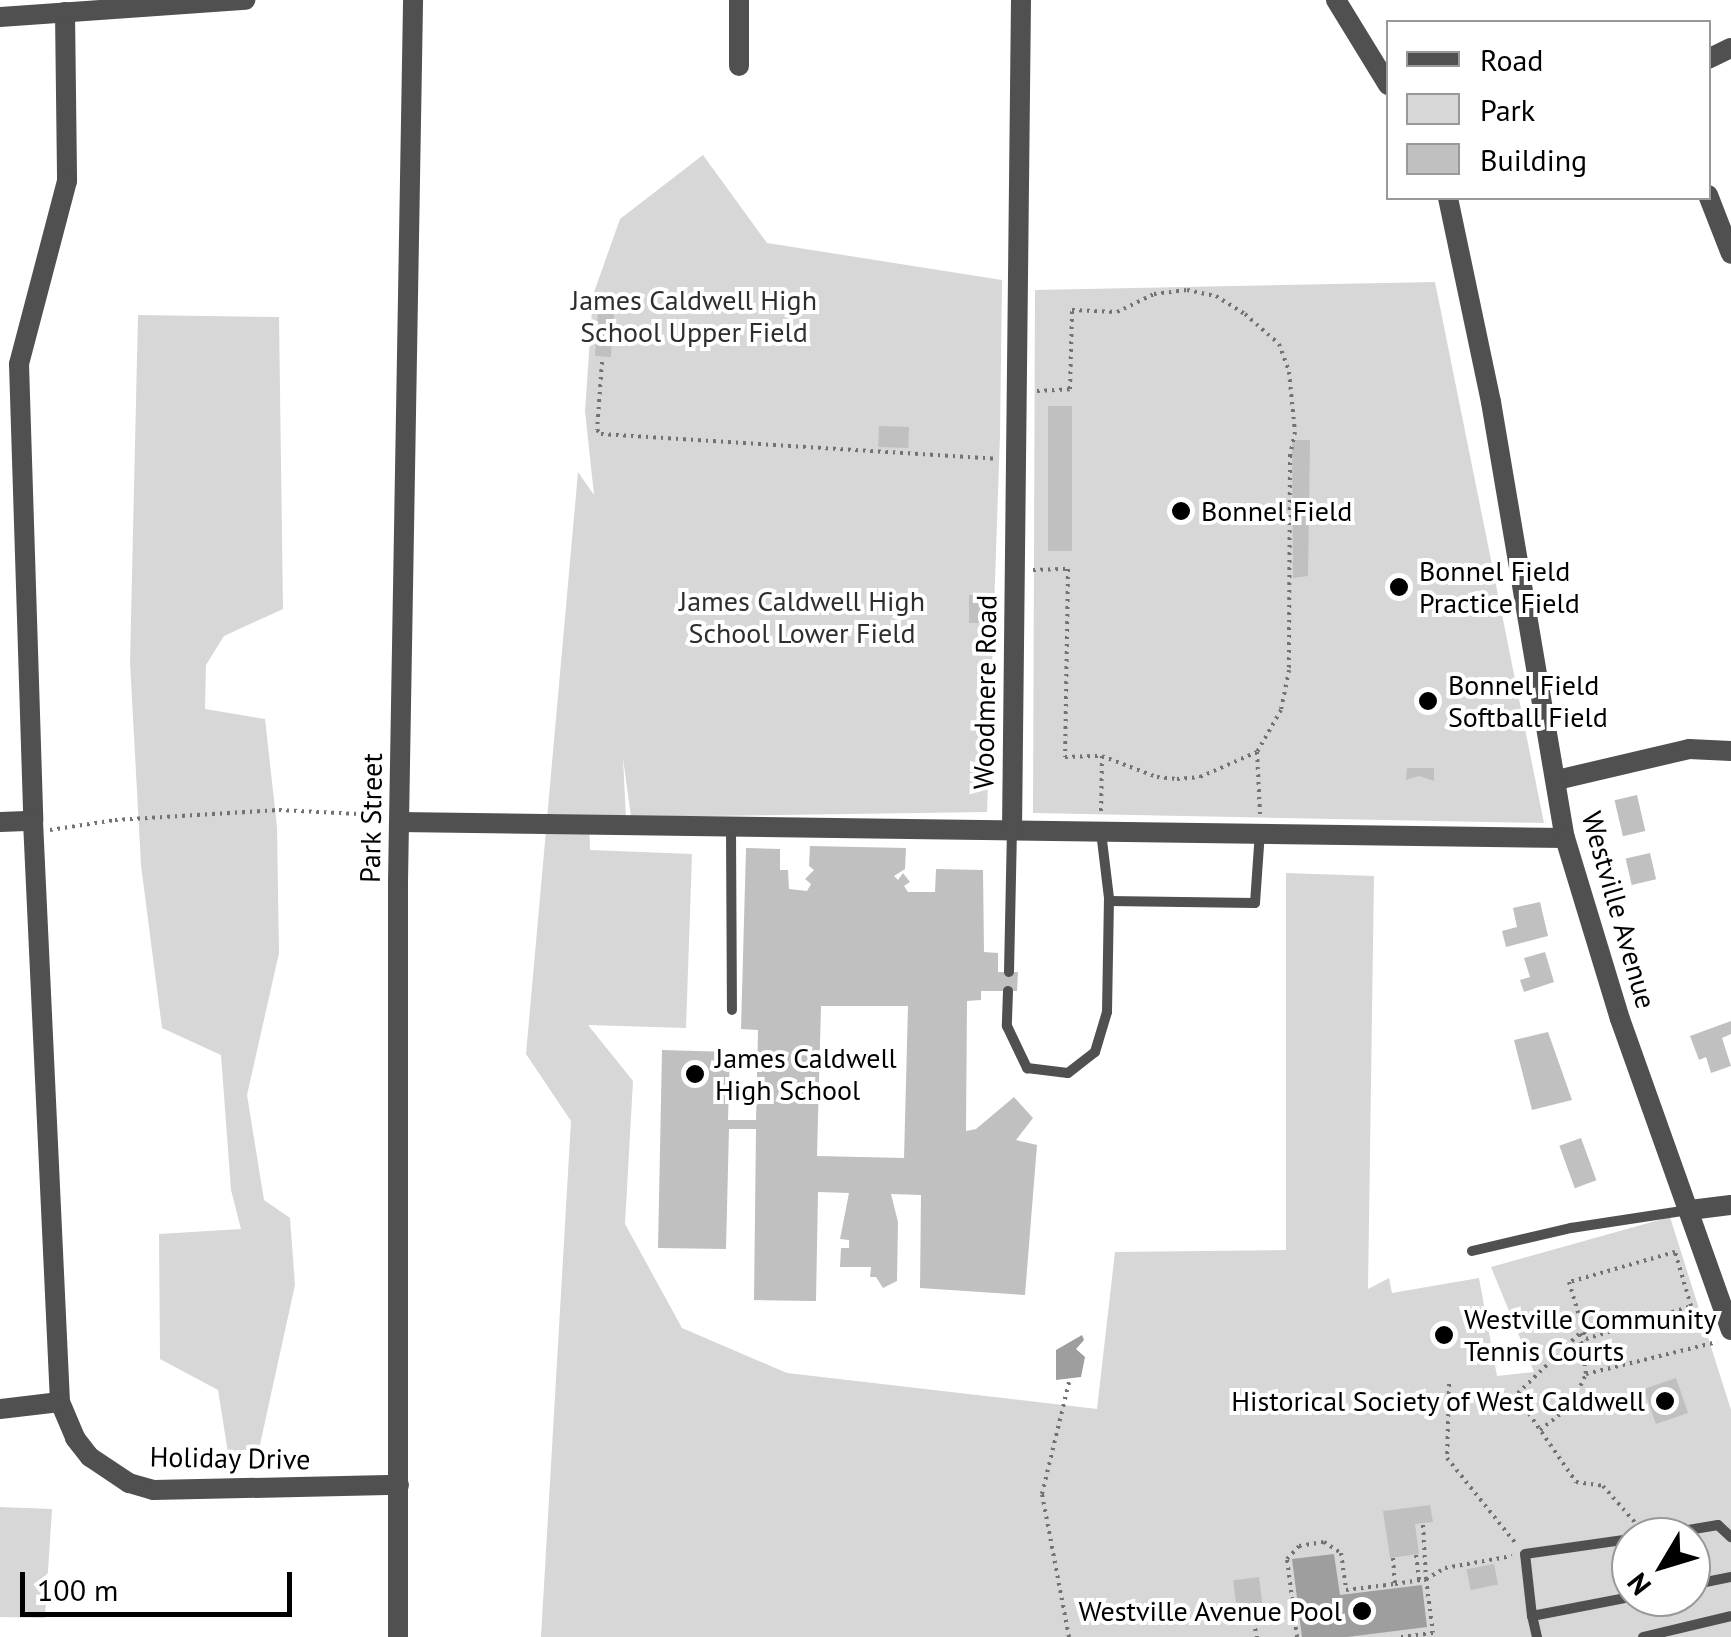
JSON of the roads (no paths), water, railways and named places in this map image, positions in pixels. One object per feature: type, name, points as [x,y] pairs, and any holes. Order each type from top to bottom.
[{"type":"street","points":[[0,17],[244,0]]},
{"type":"street","name":"Park Street","points":[[398,1637],[399,822],[414,0]]},
{"type":"street","points":[[739,0],[739,66]]},
{"type":"street","name":"Woodmere Road","points":[[1012,831],[1021,0]]},
{"type":"street","points":[[1336,0],[1386,82]]},
{"type":"street","name":"Holiday Drive","points":[[65,12],[68,181],[19,364],[33,820],[60,1402],[75,1438],[90,1457],[119,1478],[152,1490],[399,1486]]},
{"type":"street","name":"Westville Avenue","points":[[1448,200],[1491,402],[1566,838],[1620,1019],[1731,1330]]},
{"type":"street","points":[[1710,200],[1731,254]]},
{"type":"street","points":[[1556,780],[1689,748],[1731,750]]},
{"type":"street","points":[[0,822],[33,820]]},
{"type":"street","points":[[399,822],[1566,838]]},
{"type":"street","points":[[1690,1210],[1731,1205]]},
{"type":"street","points":[[0,1409],[60,1402]]},
{"type":"lane","points":[[732,829],[732,1010]]},
{"type":"lane","points":[[1009,972],[1012,831]]},
{"type":"lane","points":[[1109,901],[1255,902],[1260,831]]},
{"type":"lane","points":[[1008,990],[1007,1026],[1027,1068],[1068,1073],[1095,1052],[1107,1012],[1109,901],[1101,832]]},
{"type":"lane","points":[[1472,1251],[1570,1228],[1690,1210]]},
{"type":"lane","points":[[1537,1637],[1524,1554],[1611,1542]]},
{"type":"lane","points":[[1532,1616],[1611,1600]]},
{"type":"lane","points":[[1642,1637],[1731,1616]]},
{"type":"place","name":"Bonnel Field","points":[[1181,511]]},
{"type":"place","name":"Bonnel Field Practice Field","points":[[1399,587]]},
{"type":"place","name":"Bonnel Field Softball Field","points":[[1428,701]]},
{"type":"place","name":"James Caldwell High School","points":[[695,1074]]},
{"type":"place","name":"Westville Community Tennis Courts","points":[[1444,1335]]},
{"type":"place","name":"Historical Society of West Caldwell","points":[[1665,1401]]},
{"type":"place","name":"Westville Avenue Pool","points":[[1362,1611]]},
{"type":"park label","name":"James Caldwell High School Upper Field","points":[[694,316]]},
{"type":"park label","name":"James Caldwell High School Lower Field","points":[[802,617]]}]
